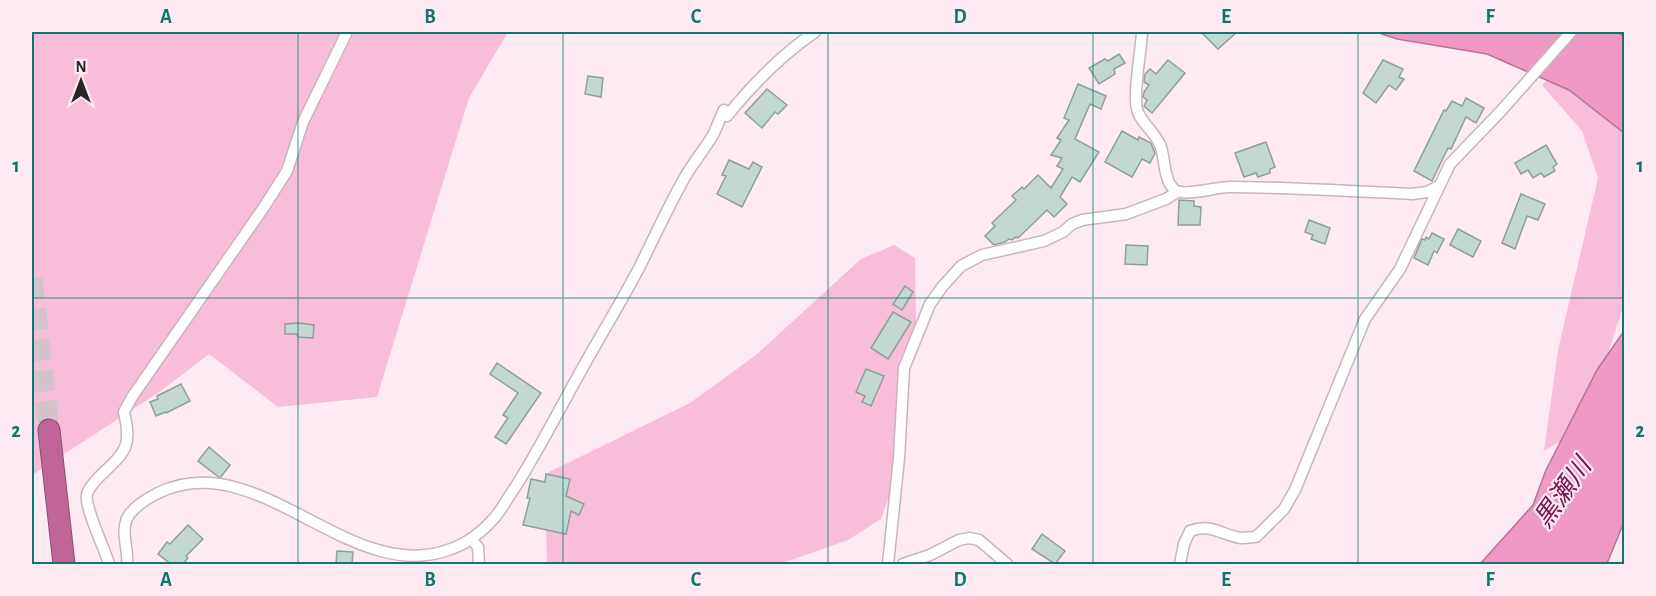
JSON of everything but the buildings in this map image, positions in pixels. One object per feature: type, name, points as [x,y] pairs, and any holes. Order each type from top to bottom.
[{"type":"highway","points":[[49,430],[64,564]]},
{"type":"street","points":[[109,564],[89,507],[87,494],[94,482],[126,448],[129,433],[124,412],[132,398],[287,171],[303,122],[347,32]]},
{"type":"street","points":[[127,564],[124,527],[130,514],[145,500],[167,489],[192,483],[212,483],[261,496],[361,544],[385,552],[406,556],[429,555],[451,549],[471,539],[496,516],[525,471],[638,270],[686,176],[713,134],[724,110],[727,116],[783,56],[815,32]]},
{"type":"street","points":[[1142,32],[1137,111],[1161,145],[1168,178],[1171,186],[1177,192],[1226,187],[1412,194],[1427,192],[1439,186]]},
{"type":"street","points":[[1180,564],[1184,544],[1190,531],[1214,528],[1240,538],[1256,537],[1284,509],[1295,490],[1365,319],[1400,269],[1450,164],[1571,32]]},
{"type":"street","points":[[888,564],[899,458],[904,368],[930,304],[942,287],[961,266],[982,255],[1044,241],[1082,220],[1126,213],[1166,199],[1177,192]]},
{"type":"street","points":[[903,564],[930,555],[959,540],[969,538],[980,540],[1007,564]]},
{"type":"street","points":[[471,539],[478,547],[479,564]]},
{"type":"shaded area","points":[[32,32],[508,32],[469,98],[377,397],[278,407],[209,354],[161,391],[32,475]]},
{"type":"shaded area","points":[[1558,69],[1624,132],[1624,304],[1584,427],[1544,451],[1558,350],[1598,178],[1582,131],[1542,85]]},
{"type":"shaded area","points":[[894,245],[915,258],[916,325],[893,486],[881,519],[848,540],[780,564],[547,564],[545,474],[690,403],[756,355],[861,259]]},
{"type":"water","points":[[1376,32],[1616,32],[1624,36],[1624,133],[1569,90],[1487,54],[1397,39]]},
{"type":"water","name":"黒瀬川","points":[[1624,331],[1624,522],[1608,561],[1604,564],[1480,564],[1533,505],[1546,470],[1597,370]]},
{"type":"tunnel","points":[[32,278],[49,430]]}]
